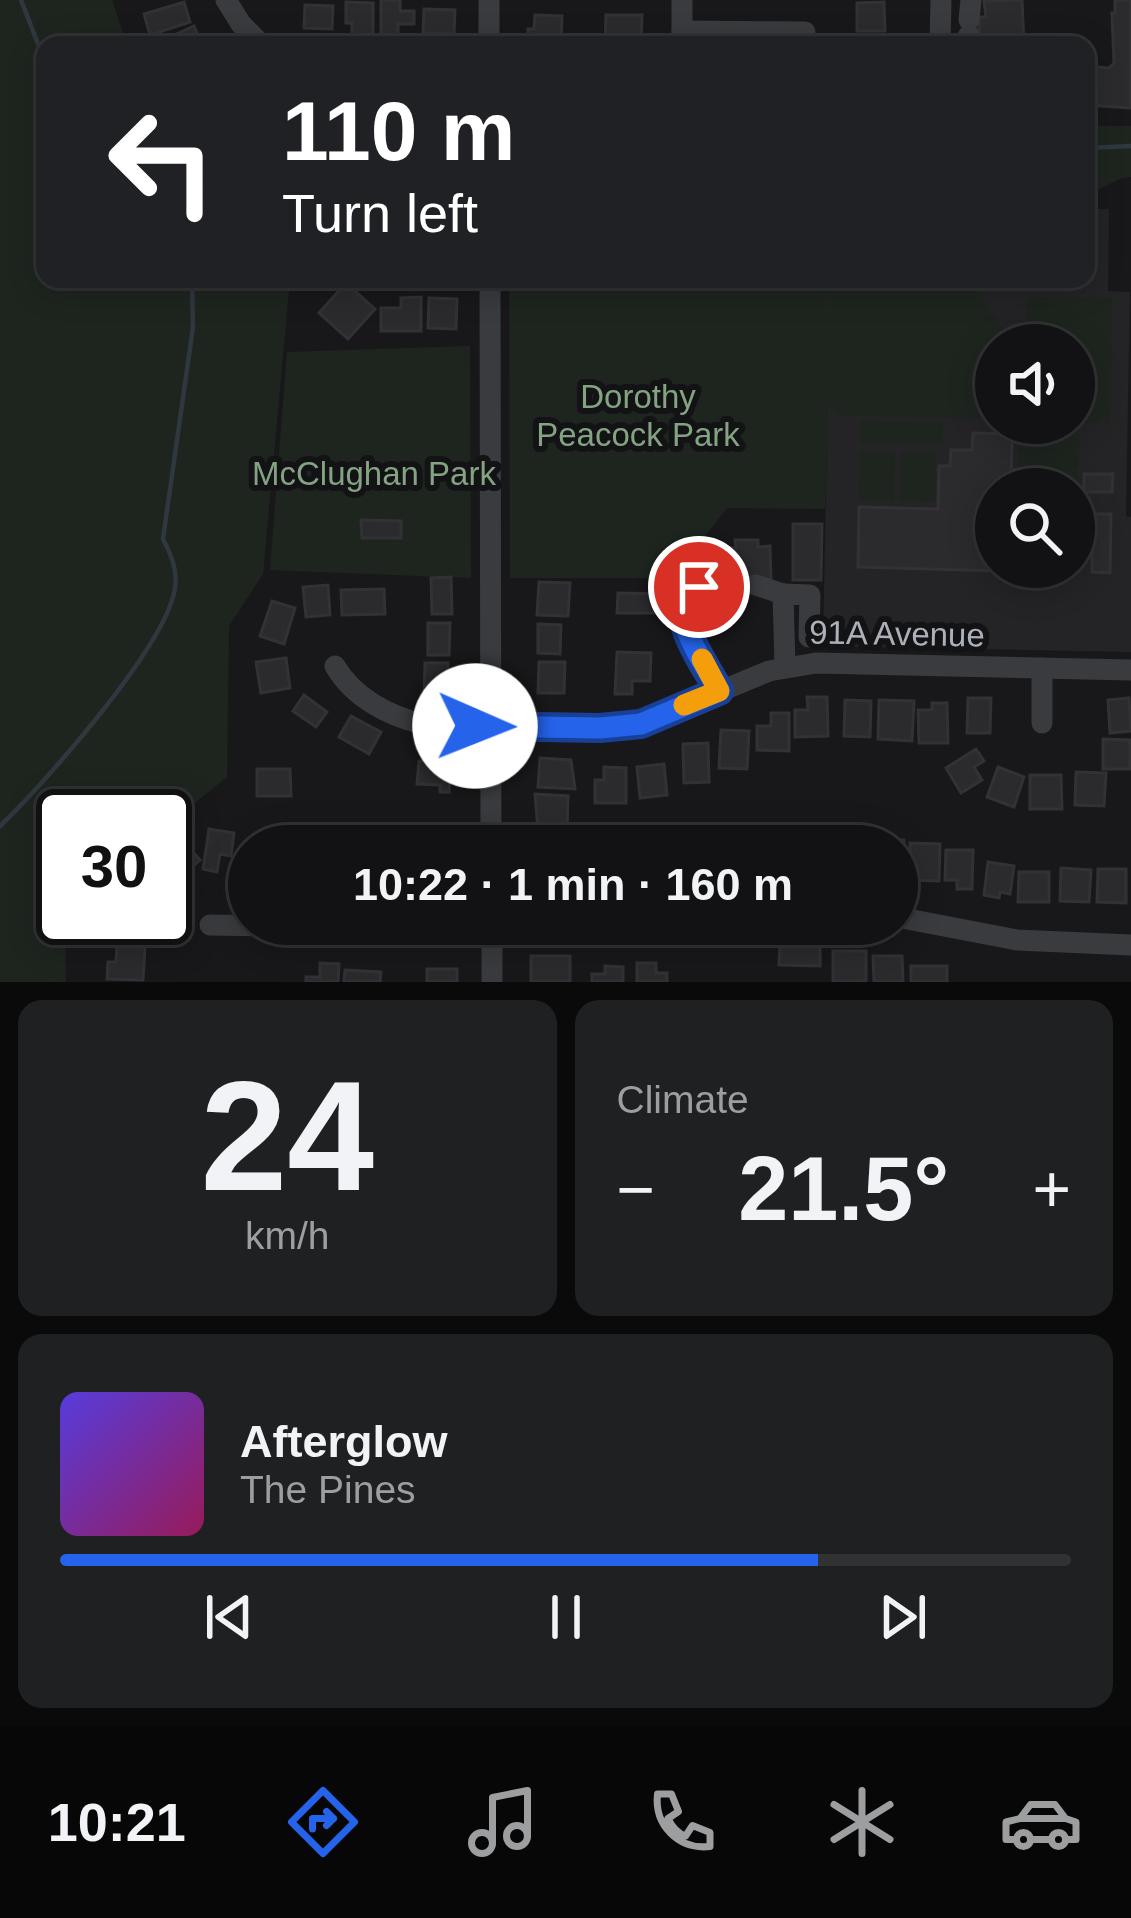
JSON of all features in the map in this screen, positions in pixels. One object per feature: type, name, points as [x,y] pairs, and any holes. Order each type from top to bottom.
[{"type":"street","points":[[226,0],[251,36]]},
{"type":"street","points":[[489,0],[489,36]]},
{"type":"street","points":[[682,0],[682,36]]},
{"type":"street","points":[[940,36],[941,0]]},
{"type":"street","points":[[723,36],[805,32]]},
{"type":"street","points":[[490,288],[491,825]]},
{"type":"street","points":[[756,585],[783,594],[811,595],[809,637]]},
{"type":"street","points":[[719,691],[683,620],[682,600],[699,587],[723,586]]},
{"type":"street","points":[[783,594],[784,666]]},
{"type":"street","name":"91A Avenue","points":[[335,666],[346,685],[406,720],[600,728],[641,724],[784,666],[1131,670]]},
{"type":"street","points":[[1042,668],[1042,724]]},
{"type":"street","points":[[918,921],[1017,940],[1131,945]]},
{"type":"street","points":[[210,925],[228,925]]},
{"type":"street","points":[[491,945],[492,982]]},
{"type":"shaded area","points":[[1095,209],[1109,209],[1108,291],[1130,292],[1126,516],[1131,517],[1131,652],[823,646],[830,288],[1095,288]]},
{"type":"green space","points":[[0,0],[112,0],[124,36],[36,36],[36,288],[289,288],[263,574],[229,626],[227,777],[192,805],[192,789],[36,789],[36,945],[65,945],[66,982],[0,982]]},
{"type":"green space","points":[[1095,126],[1131,126],[1131,177],[1098,190]]},
{"type":"green space","name":"Dorothy Peacock Park","points":[[509,288],[830,288],[830,326],[832,288],[974,288],[1000,324],[975,324],[975,418],[838,415],[828,406],[825,509],[727,508],[678,570],[677,578],[510,578]]},
{"type":"green space","points":[[1027,297],[1112,298],[1110,423],[1095,423],[1095,324],[1026,324]]},
{"type":"green space","name":"McClughan Park","points":[[470,346],[471,578],[270,570],[287,352]]},
{"type":"green space","points":[[860,421],[943,422],[942,444],[860,443]]},
{"type":"green space","points":[[1018,444],[1079,444],[1078,468],[1017,468]]},
{"type":"green space","points":[[860,451],[895,452],[894,501],[859,500]]},
{"type":"green space","points":[[901,452],[936,453],[935,502],[900,501]]},
{"type":"building","points":[[381,0],[400,0],[400,11],[414,11],[414,24],[398,24],[398,36],[381,36]]},
{"type":"building","points":[[1022,0],[1024,36],[979,36],[979,17],[986,17],[984,1]]},
{"type":"building","points":[[1115,0],[1131,0],[1131,108],[1095,106],[1095,67],[1109,68],[1114,63]]},
{"type":"building","points":[[184,2],[190,22],[150,35],[144,14]]},
{"type":"building","points":[[346,2],[373,3],[373,35],[352,34],[352,23],[346,23]]},
{"type":"building","points":[[884,2],[885,31],[857,31],[857,3]]},
{"type":"building","points":[[305,5],[333,6],[332,29],[304,28]]},
{"type":"building","points":[[424,9],[455,10],[454,34],[423,33]]},
{"type":"building","points":[[535,15],[562,16],[561,36],[528,36],[528,29],[534,29]]},
{"type":"building","points":[[606,15],[642,15],[641,36],[605,36]]},
{"type":"building","points":[[194,26],[198,36],[173,36]]},
{"type":"building","points":[[342,288],[352,288],[375,309],[348,339],[319,313]]},
{"type":"building","points":[[421,297],[421,331],[381,331],[381,308],[401,308],[401,298]]},
{"type":"building","points":[[429,298],[457,299],[456,329],[428,328]]},
{"type":"building","points":[[973,433],[975,444],[1012,444],[1011,468],[975,468],[975,570],[858,567],[859,507],[938,509],[939,466],[950,466],[951,450],[972,450]]},
{"type":"building","points":[[1095,474],[1113,474],[1112,492],[1095,492]]},
{"type":"building","points":[[1095,514],[1111,514],[1110,573],[1095,572]]},
{"type":"building","points":[[361,520],[401,521],[401,538],[362,538]]},
{"type":"building","points":[[793,524],[822,524],[821,580],[793,580]]},
{"type":"building","points":[[735,540],[758,540],[758,547],[770,546],[771,579],[756,593],[723,593],[705,584],[704,548],[736,548]]},
{"type":"building","points":[[451,577],[452,614],[432,614],[431,578]]},
{"type":"building","points":[[539,582],[570,583],[568,616],[537,615]]},
{"type":"building","points":[[328,585],[330,615],[306,617],[303,587]]},
{"type":"building","points":[[384,589],[385,614],[342,615],[341,590]]},
{"type":"building","points":[[618,593],[667,594],[667,613],[617,613]]},
{"type":"building","points":[[272,601],[295,608],[284,644],[260,636]]},
{"type":"building","points":[[428,623],[450,623],[449,655],[428,655]]},
{"type":"building","points":[[538,624],[561,625],[560,654],[538,653]]},
{"type":"building","points":[[617,652],[651,653],[650,681],[632,681],[632,694],[615,694]]},
{"type":"building","points":[[286,658],[290,688],[261,693],[256,662]]},
{"type":"building","points":[[539,662],[565,662],[564,693],[538,693]]},
{"type":"building","points":[[425,663],[448,663],[448,696],[424,696]]},
{"type":"building","points":[[304,695],[327,712],[316,727],[293,711]]},
{"type":"building","points":[[807,697],[827,697],[828,736],[795,737],[795,710],[808,710]]},
{"type":"building","points":[[968,698],[991,698],[990,733],[967,733]]},
{"type":"building","points":[[1129,698],[1131,731],[1110,733],[1108,700]]},
{"type":"building","points":[[845,700],[871,701],[870,737],[844,736]]},
{"type":"building","points":[[879,700],[914,701],[912,741],[878,739]]},
{"type":"building","points":[[932,703],[947,703],[948,743],[919,743],[918,710],[932,710]]},
{"type":"building","points":[[771,713],[789,713],[789,751],[757,750],[757,726],[771,726]]},
{"type":"building","points":[[351,716],[381,732],[369,754],[339,737]]},
{"type":"building","points":[[721,730],[749,731],[747,769],[719,768]]},
{"type":"building","points":[[1103,739],[1130,740],[1130,769],[1103,769]]},
{"type":"building","points":[[708,743],[709,782],[684,783],[683,744]]},
{"type":"building","points":[[976,749],[984,761],[974,767],[982,780],[961,793],[946,768]]},
{"type":"building","points":[[540,758],[571,760],[575,789],[538,787]]},
{"type":"building","points":[[419,761],[451,763],[449,792],[440,792],[440,785],[417,784]]},
{"type":"building","points":[[664,764],[667,795],[640,798],[637,767]]},
{"type":"building","points":[[604,767],[626,768],[626,803],[595,803],[595,780],[604,780]]},
{"type":"building","points":[[998,767],[1024,777],[1014,807],[987,797]]},
{"type":"building","points":[[257,769],[290,769],[291,796],[257,796]]},
{"type":"building","points":[[1076,772],[1106,773],[1104,806],[1075,805]]},
{"type":"building","points":[[1030,775],[1061,775],[1062,809],[1030,809]]},
{"type":"building","points":[[535,794],[568,796],[567,825],[538,825]]},
{"type":"building","points":[[209,829],[228,832],[228,855],[220,854],[217,872],[203,869]]},
{"type":"building","points":[[918,843],[940,844],[939,881],[918,880]]},
{"type":"building","points":[[946,850],[973,850],[972,889],[957,889],[957,880],[945,880]]},
{"type":"building","points":[[988,862],[1014,866],[1010,894],[984,895]]},
{"type":"building","points":[[1061,868],[1091,870],[1089,902],[1060,901]]},
{"type":"building","points":[[1098,869],[1126,869],[1126,903],[1097,902]]},
{"type":"building","points":[[1019,872],[1049,872],[1049,902],[1018,902]]},
{"type":"building","points":[[780,945],[820,945],[820,966],[779,965]]},
{"type":"building","points":[[117,946],[145,947],[143,980],[107,979],[108,962],[116,962]]},
{"type":"building","points":[[833,951],[866,951],[866,982],[833,982]]},
{"type":"building","points":[[531,956],[570,956],[570,982],[531,982]]},
{"type":"building","points":[[873,956],[902,956],[903,982],[874,982]]},
{"type":"building","points":[[320,963],[339,964],[338,982],[306,982],[306,977],[320,977]]},
{"type":"building","points":[[637,963],[656,963],[656,973],[667,973],[667,982],[637,982]]},
{"type":"building","points":[[605,966],[623,967],[623,982],[592,982],[592,974],[605,974]]},
{"type":"building","points":[[911,966],[947,966],[947,982],[911,982]]},
{"type":"building","points":[[427,969],[457,969],[457,982],[427,982]]},
{"type":"building","points":[[345,970],[381,972],[380,982],[344,982]]},
{"type":"waterway","points":[[21,0],[36,39]]},
{"type":"waterway","points":[[1095,148],[1131,146]]},
{"type":"waterway","points":[[0,826],[72,748],[125,681],[165,618],[174,593],[174,565],[163,539],[193,327],[192,288]]},
{"type":"slow traffic","points":[[684,705],[719,691],[702,659]]},
{"type":"route","points":[[475,726],[641,724],[719,691],[683,620],[682,600],[699,587]]}]
